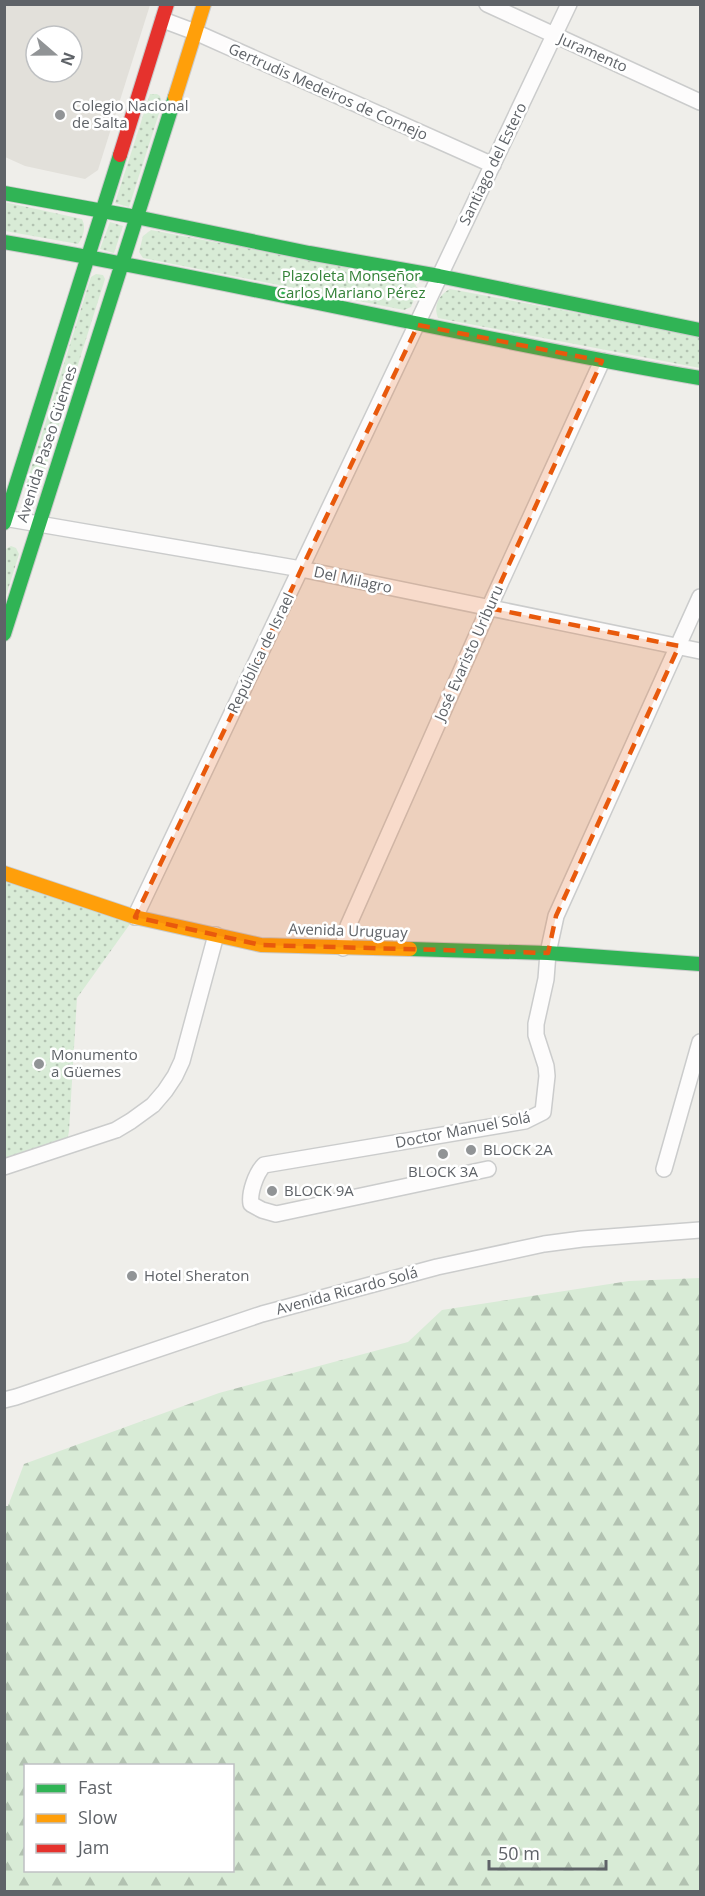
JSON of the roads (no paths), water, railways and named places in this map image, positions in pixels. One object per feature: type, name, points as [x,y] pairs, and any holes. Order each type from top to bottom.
[{"type":"main road","name":"Avenida Paseo Güemes","points":[[5,520],[167,4]]},
{"type":"main road","name":"Avenida Paseo Güemes","points":[[4,634],[204,4]]},
{"type":"main road","points":[[8,192],[309,253],[439,276],[700,330]]},
{"type":"main road","points":[[4,242],[88,256],[418,325],[700,378]]},
{"type":"main road","name":"Avenida Uruguay","points":[[4,873],[135,916],[261,945],[548,952],[700,964]]},
{"type":"street","name":"Juramento","points":[[487,4],[700,102]]},
{"type":"street","name":"Santiago del Estero","points":[[418,325],[439,276],[569,4]]},
{"type":"street","name":"Gertrudis Medeiros de Cornejo","points":[[163,20],[195,32],[493,165]]},
{"type":"street","name":"República de Israel","points":[[135,916],[418,325]]},
{"type":"street","name":"José Evaristo Uriburu","points":[[342,948],[348,926],[602,361]]},
{"type":"street","name":"Del Milagro","points":[[5,520],[301,569],[700,651]]},
{"type":"street","name":"Doctor Manuel Solá","points":[[488,1169],[276,1214],[255,1207],[251,1204],[250,1198],[260,1169],[264,1165],[525,1120],[543,1112],[547,1076],[536,1035],[536,1024],[556,916],[700,597]]},
{"type":"street","points":[[4,1167],[116,1130],[153,1105],[165,1091],[182,1061],[216,935]]},
{"type":"street","points":[[664,1168],[700,1042]]},
{"type":"street","name":"Avenida Ricardo Solá","points":[[4,1400],[262,1314],[437,1267],[544,1244],[700,1230]]},
{"type":"place","name":"Colegio Nacional de Salta","points":[[60,115]]},
{"type":"place","name":"Monumento a Güemes","points":[[39,1064]]},
{"type":"place","name":"BLOCK 2A","points":[[471,1150]]},
{"type":"place","name":"BLOCK 3A","points":[[443,1154]]},
{"type":"place","name":"BLOCK 9A","points":[[272,1191]]},
{"type":"place","name":"Hotel Sheraton","points":[[132,1276]]},
{"type":"park label","name":"Plazoleta Monseñor Carlos Mariano Pérez","points":[[351,284]]}]
